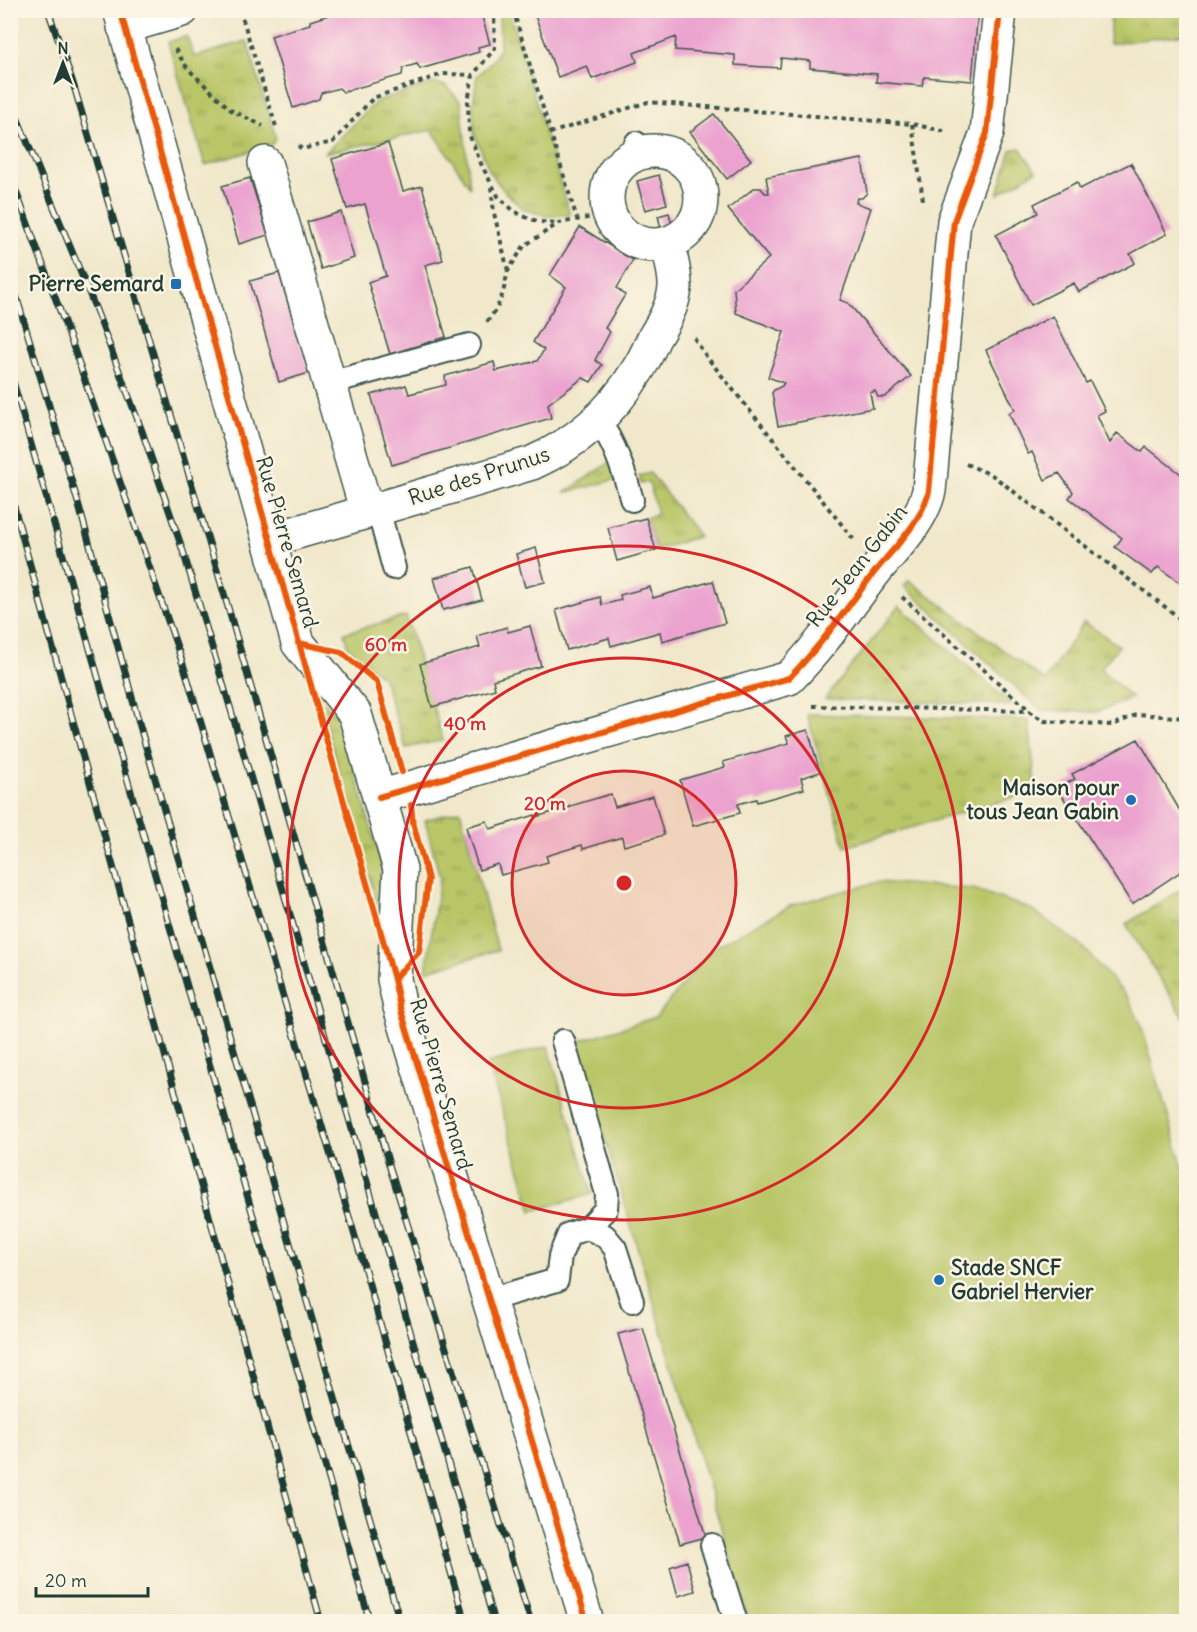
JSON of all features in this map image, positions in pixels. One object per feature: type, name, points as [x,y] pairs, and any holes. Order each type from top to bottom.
[{"type":"street","points":[[122,19],[182,10]]},
{"type":"street","name":"Rue Jean Gabin","points":[[380,797],[789,678],[916,522],[929,491],[954,221],[987,133],[1000,10]]},
{"type":"street","name":"Rue Pierre Semard","points":[[122,19],[298,644],[355,714],[380,797],[400,869],[394,979],[400,1007],[587,1622]]},
{"type":"street","points":[[638,148],[672,154],[686,163],[696,176],[700,192],[700,208],[693,223],[682,235],[668,243],[640,243],[627,236],[616,226],[609,214],[606,200],[608,185],[614,172],[638,148]]},
{"type":"street","points":[[272,149],[329,383],[373,511]]},
{"type":"street","name":"Rue des Prunus","points":[[270,540],[532,463],[576,439],[598,420],[637,371],[667,315],[675,285],[668,243]]},
{"type":"lane","points":[[329,383],[469,345]]},
{"type":"lane","points":[[598,420],[608,434],[632,500]]},
{"type":"lane","points":[[373,511],[394,568]]},
{"type":"lane","points":[[488,1300],[557,1280],[560,1256],[569,1234],[588,1228],[606,1209],[607,1194],[563,1041]]},
{"type":"lane","points":[[588,1228],[605,1236],[615,1248],[632,1301]]},
{"type":"lane","points":[[712,1545],[736,1622]]},
{"type":"path","points":[[240,10],[272,149]]},
{"type":"path","points":[[494,10],[495,48],[473,75],[468,101],[469,134],[498,196],[514,211],[540,222],[559,223],[609,214]]},
{"type":"path","points":[[513,10],[577,219]]},
{"type":"path","points":[[171,42],[188,69],[272,149],[302,149],[333,142],[373,98],[442,74],[473,75]]},
{"type":"path","points":[[550,133],[648,102],[912,124],[952,133]]},
{"type":"path","points":[[912,124],[923,205]]},
{"type":"path","points":[[491,183],[494,213],[508,271]]},
{"type":"path","points":[[469,345],[497,308],[508,271],[524,246],[559,223]]},
{"type":"path","points":[[689,331],[706,356],[860,549]]},
{"type":"path","points":[[963,463],[992,475],[1177,616],[1186,628]]},
{"type":"path","points":[[902,597],[1029,711],[1044,721],[1113,725],[1138,714],[1186,718]]},
{"type":"path","points":[[809,706],[1029,711]]},
{"type":"green space","points":[[1175,10],[1186,13],[1186,34],[1109,44],[1111,11]]},
{"type":"green space","points":[[499,11],[509,11],[570,215],[546,216],[524,209],[507,194],[491,174],[474,133],[473,104],[477,76],[493,60],[500,47]]},
{"type":"green space","points":[[187,36],[194,57],[247,41],[276,138],[271,145],[205,165],[168,42]]},
{"type":"green space","points":[[433,83],[446,86],[461,102],[470,187],[432,130],[325,153],[377,101]]},
{"type":"green space","points":[[1020,148],[1036,171],[998,194],[1011,150]]},
{"type":"green space","points":[[612,461],[618,479],[564,493]]},
{"type":"green space","points":[[650,473],[699,536],[656,550],[646,518],[657,514],[649,482],[641,484],[639,476]]},
{"type":"green space","points":[[909,580],[1045,681],[1084,622],[1119,646],[1100,669],[1132,698],[1097,712],[1041,710],[904,586]]},
{"type":"green space","points":[[899,606],[1012,705],[825,699]]},
{"type":"green space","points":[[406,616],[443,740],[406,748],[383,678],[348,647],[344,633]]},
{"type":"green space","points":[[318,697],[340,719],[385,877],[380,914]]},
{"type":"green space","points":[[807,714],[1029,720],[1036,791],[845,847]]},
{"type":"green space","points":[[460,810],[498,950],[426,971],[440,878],[425,820]]},
{"type":"green space","points":[[878,882],[973,889],[1031,909],[1083,947],[1128,998],[1141,1024],[1186,1178],[1186,1621],[749,1621],[576,1042],[656,1017],[713,948],[792,905]]},
{"type":"green space","points":[[1186,886],[1186,1021],[1126,924]]},
{"type":"green space","points":[[548,1046],[592,1194],[532,1211],[488,1063]]},
{"type":"building","points":[[344,10],[480,10],[490,44],[478,47],[479,52],[420,69],[417,64],[403,68],[402,75],[343,92],[339,88],[321,93],[319,99],[293,108],[271,36]]},
{"type":"building","points":[[533,10],[978,10],[972,81],[924,77],[922,86],[876,82],[877,74],[810,68],[810,61],[781,58],[780,68],[735,65],[735,55],[675,50],[676,37],[634,53],[637,62],[592,79],[587,66],[558,77]]},
{"type":"building","points":[[714,114],[751,160],[727,179],[690,132]]},
{"type":"building","points":[[388,143],[403,191],[422,186],[443,260],[425,265],[446,337],[390,354],[368,282],[386,276],[365,204],[347,209],[332,159]]},
{"type":"building","points":[[862,159],[867,193],[862,198],[857,198],[856,203],[871,208],[840,300],[848,303],[911,376],[885,397],[878,397],[875,391],[870,393],[873,408],[778,426],[772,393],[784,383],[768,377],[784,332],[736,313],[734,289],[769,258],[728,209],[754,188],[761,188],[765,193],[769,193],[766,177]]},
{"type":"building","points":[[1131,163],[1167,234],[1130,254],[1135,263],[1079,292],[1074,283],[1031,305],[996,235],[1038,213],[1034,204],[1077,182],[1080,189]]},
{"type":"building","points":[[659,175],[667,204],[645,210],[637,181]]},
{"type":"building","points":[[250,178],[268,235],[239,244],[222,186]]},
{"type":"building","points":[[341,212],[354,258],[321,269],[307,222]]},
{"type":"building","points":[[669,213],[673,229],[662,232],[658,216]]},
{"type":"building","points":[[580,227],[633,260],[617,288],[625,295],[605,328],[610,332],[595,360],[602,365],[591,382],[583,378],[548,404],[551,418],[392,465],[371,395],[406,385],[409,394],[446,385],[445,376],[494,362],[496,371],[537,361],[544,350],[533,342],[566,287],[550,275]]},
{"type":"building","points":[[279,273],[309,373],[279,382],[250,281]]},
{"type":"building","points":[[1053,316],[1086,383],[1090,381],[1105,411],[1097,415],[1110,443],[1117,433],[1142,452],[1146,447],[1186,478],[1186,580],[1183,585],[1158,567],[1152,574],[1115,547],[1122,538],[1069,498],[1073,492],[1059,473],[1045,480],[1032,452],[1028,454],[1009,413],[1015,410],[986,350]]},
{"type":"building","points":[[646,518],[656,550],[617,561],[608,528]]},
{"type":"building","points":[[536,548],[545,582],[525,587],[516,554]]},
{"type":"building","points":[[473,567],[482,600],[443,610],[434,578]]},
{"type":"building","points":[[713,581],[725,623],[662,641],[660,632],[611,646],[609,638],[567,650],[556,610],[600,597],[602,605],[621,600],[620,595],[650,587],[653,598]]},
{"type":"building","points":[[530,626],[541,666],[493,680],[495,689],[432,707],[420,664],[480,647],[477,636],[507,627],[508,632]]},
{"type":"building","points":[[808,730],[820,772],[801,778],[804,789],[757,802],[756,799],[738,804],[740,813],[693,826],[680,780],[725,767],[723,762],[789,743],[786,736]]},
{"type":"building","name":"Maison pour tous Jean Gabin","points":[[1138,739],[1186,821],[1186,868],[1132,904],[1057,788],[1075,779],[1072,774]]},
{"type":"building","points":[[611,794],[615,807],[653,796],[664,835],[624,846],[622,837],[583,849],[582,845],[546,856],[548,862],[501,875],[498,864],[479,870],[466,827],[487,821],[490,829]]},
{"type":"building","points":[[643,1328],[706,1537],[680,1544],[618,1334]]},
{"type":"building","points":[[687,1561],[695,1591],[678,1596],[670,1567]]},
{"type":"railway","points":[[48,10],[73,83],[225,597],[390,1168],[531,1622]]},
{"type":"railway","points":[[10,100],[96,310],[142,431],[183,551],[234,720],[494,1622]]},
{"type":"railway","points":[[10,175],[73,346],[186,673],[363,1263],[465,1622]]},
{"type":"railway","points":[[10,275],[79,506],[143,737],[400,1622]]},
{"type":"railway","points":[[10,371],[370,1622]]},
{"type":"railway","points":[[10,492],[321,1622]]},
{"type":"cycle path","points":[[120,10],[400,1007],[587,1622]]},
{"type":"cycle path","points":[[379,797],[789,678],[822,641],[906,535],[920,514],[929,491],[954,221],[987,133],[1000,10]]},
{"type":"cycle path","points":[[298,643],[341,652],[377,682],[402,772]]},
{"type":"cycle path","points":[[394,979],[419,952],[428,879],[413,822],[411,805]]},
{"type":"place","name":"Pierre Semard","points":[[176,284]]},
{"type":"place","name":"Maison pour tous Jean Gabin","points":[[1131,800]]},
{"type":"place","name":"Stade SNCF Gabriel Hervier","points":[[939,1280]]}]
